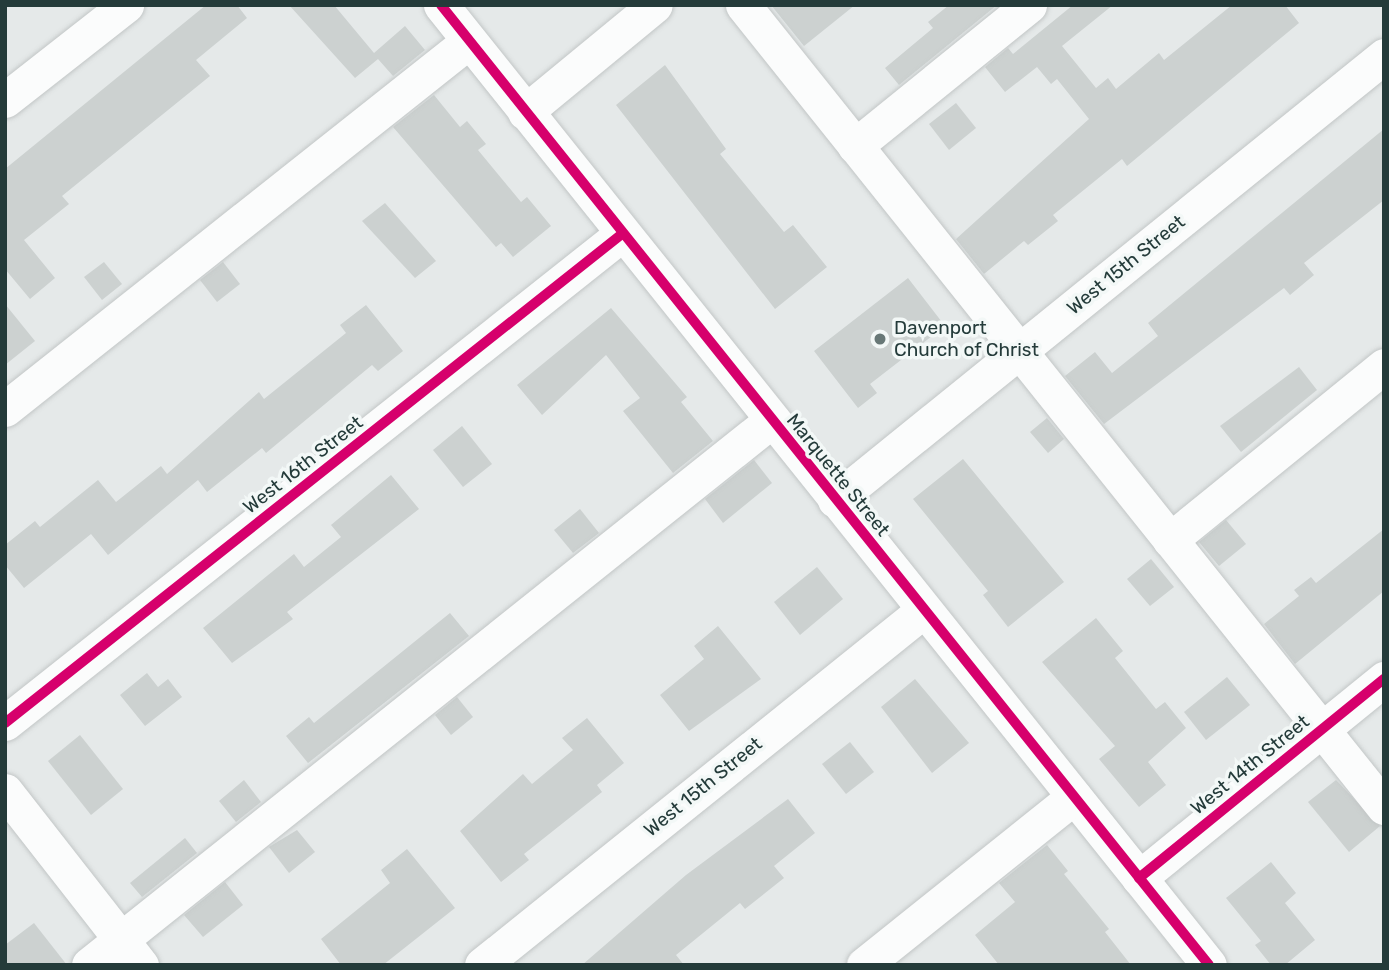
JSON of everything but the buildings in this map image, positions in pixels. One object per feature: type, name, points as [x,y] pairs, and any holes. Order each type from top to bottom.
[{"type":"street","points":[[5,100],[126,5]]},
{"type":"street","name":"Marquette Street","points":[[441,5],[1209,965]]},
{"type":"street","points":[[525,112],[655,5]]},
{"type":"street","points":[[743,5],[1384,807]]},
{"type":"street","points":[[855,146],[1029,5]]},
{"type":"street","points":[[5,409],[469,41]]},
{"type":"street","name":"West 15th Street","points":[[835,500],[1384,56]]},
{"type":"street","name":"West 16th Street","points":[[5,723],[622,234]]},
{"type":"street","points":[[1170,540],[1384,366]]},
{"type":"street","points":[[89,965],[131,952],[772,420]]},
{"type":"street","name":"West 15th Street","points":[[482,965],[924,610]]},
{"type":"street","name":"West 14th Street","points":[[1139,878],[1384,678]]},
{"type":"street","points":[[5,792],[131,952]]},
{"type":"street","points":[[864,965],[1074,797]]},
{"type":"cycle path","points":[[441,5],[1209,965]]},
{"type":"cycle path","points":[[5,723],[622,234]]},
{"type":"cycle path","points":[[1139,878],[1384,679]]},
{"type":"place","name":"Davenport Church of Christ","points":[[880,339]]}]
